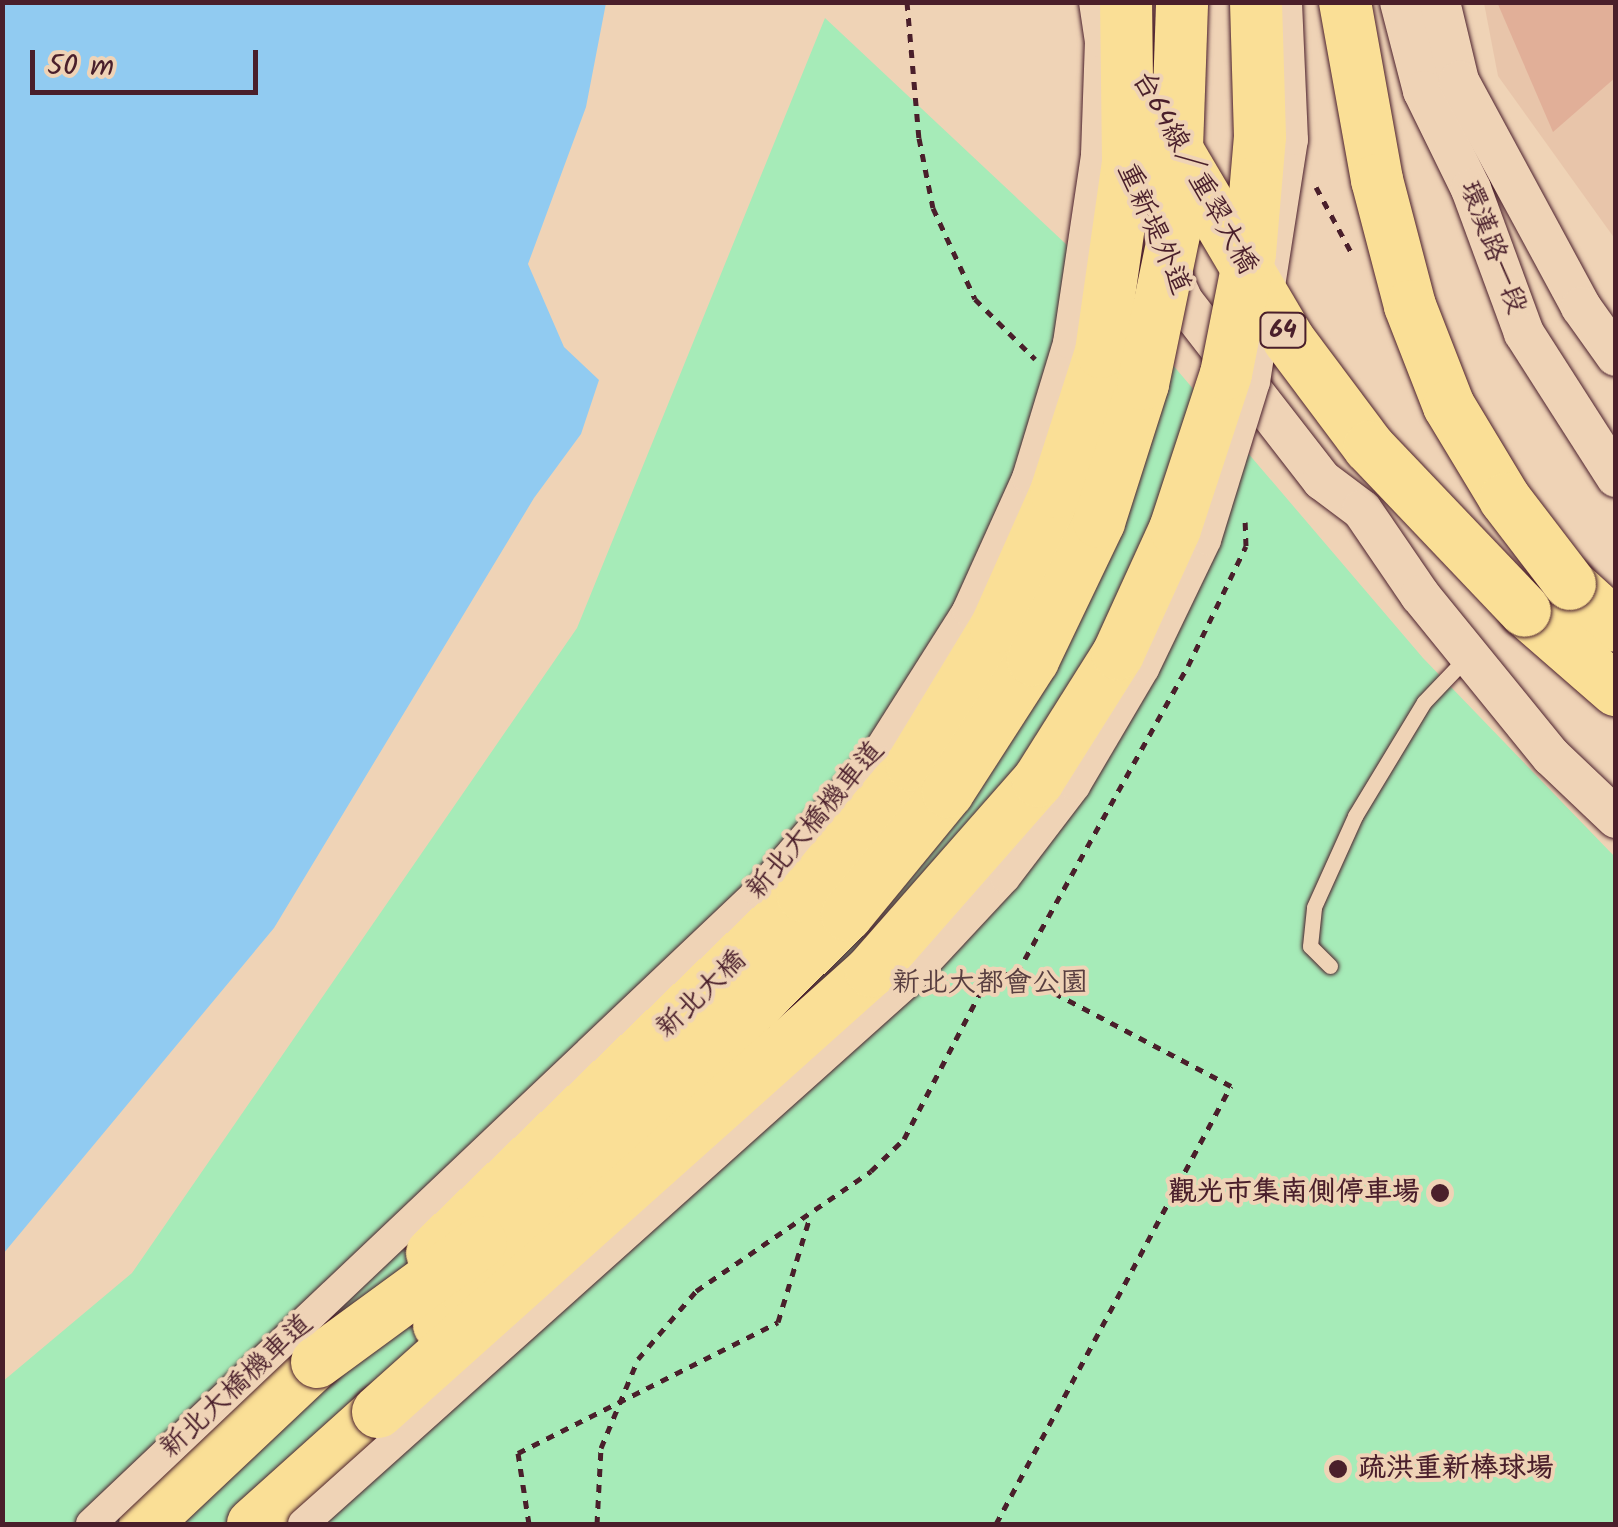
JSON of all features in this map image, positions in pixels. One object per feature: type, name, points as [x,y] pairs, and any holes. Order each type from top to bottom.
[{"type":"highway","name":"台64線／重翠大橋","points":[[1101,2],[1198,193],[1289,340],[1369,446],[1526,610],[1616,690]]},
{"type":"highway","name":"新北大橋","points":[[146,1524],[803,896],[912,766],[996,627],[1056,492],[1101,352],[1128,162],[1126,2]]},
{"type":"highway","points":[[317,1362],[480,1244],[642,1099],[866,876],[974,727],[1063,560],[1124,397],[1162,220],[1169,2]]},
{"type":"highway","points":[[378,1412],[464,1290],[847,915],[948,792],[1034,660],[1099,522],[1143,384],[1174,234],[1182,2]]},
{"type":"highway","points":[[253,1524],[871,971],[1038,782],[1118,654],[1175,529],[1226,374],[1250,253],[1258,156],[1256,2]]},
{"type":"highway","points":[[1345,2],[1377,180],[1410,306],[1449,406],[1505,499],[1570,584],[1616,626]]},
{"type":"street","name":"重新堤外道","points":[[1101,2],[1121,162],[1184,301],[1322,480],[1362,510],[1551,756],[1616,818]]},
{"type":"street","name":"新北大橋機車道","points":[[91,1524],[758,892],[877,753],[967,611],[1028,478],[1068,343],[1096,155],[1101,2]]},
{"type":"street","name":"重新堤外道","points":[[1152,2],[1169,143],[1274,346],[1351,463],[1362,510]]},
{"type":"street","points":[[303,1524],[906,984],[1006,878],[1075,786],[1144,669],[1206,540],[1255,382],[1293,140],[1287,2]]},
{"type":"street","name":"環漢路一段","points":[[1400,2],[1424,91],[1471,189],[1524,334],[1616,478]]},
{"type":"street","name":"環漢路一段","points":[[1440,2],[1459,81],[1581,308],[1616,356]]},
{"type":"lane","points":[[1330,966],[1310,946],[1314,907],[1354,816],[1424,702],[1470,654]]},
{"type":"path","points":[[996,1524],[1230,1086],[1017,973]]},
{"type":"path","points":[[528,1524],[518,1453],[778,1322],[811,1214]]},
{"type":"shaded area","points":[[1484,3],[1615,3],[1615,239],[1498,76]]},
{"type":"green space","name":"新北大都會公園","points":[[825,18],[1084,261],[1423,658],[1615,857],[1615,1524],[3,1524],[2,1382],[132,1273],[577,628]]},
{"type":"water","points":[[3,2],[606,3],[586,107],[528,264],[564,347],[599,380],[581,434],[534,498],[274,928],[3,1254]]},
{"type":"building","points":[[1497,2],[1616,2],[1616,77],[1553,132]]},
{"type":"place","name":"觀光市集南側停車場","points":[[1440,1193]]},
{"type":"place","name":"疏洪重新棒球場","points":[[1338,1469]]}]
